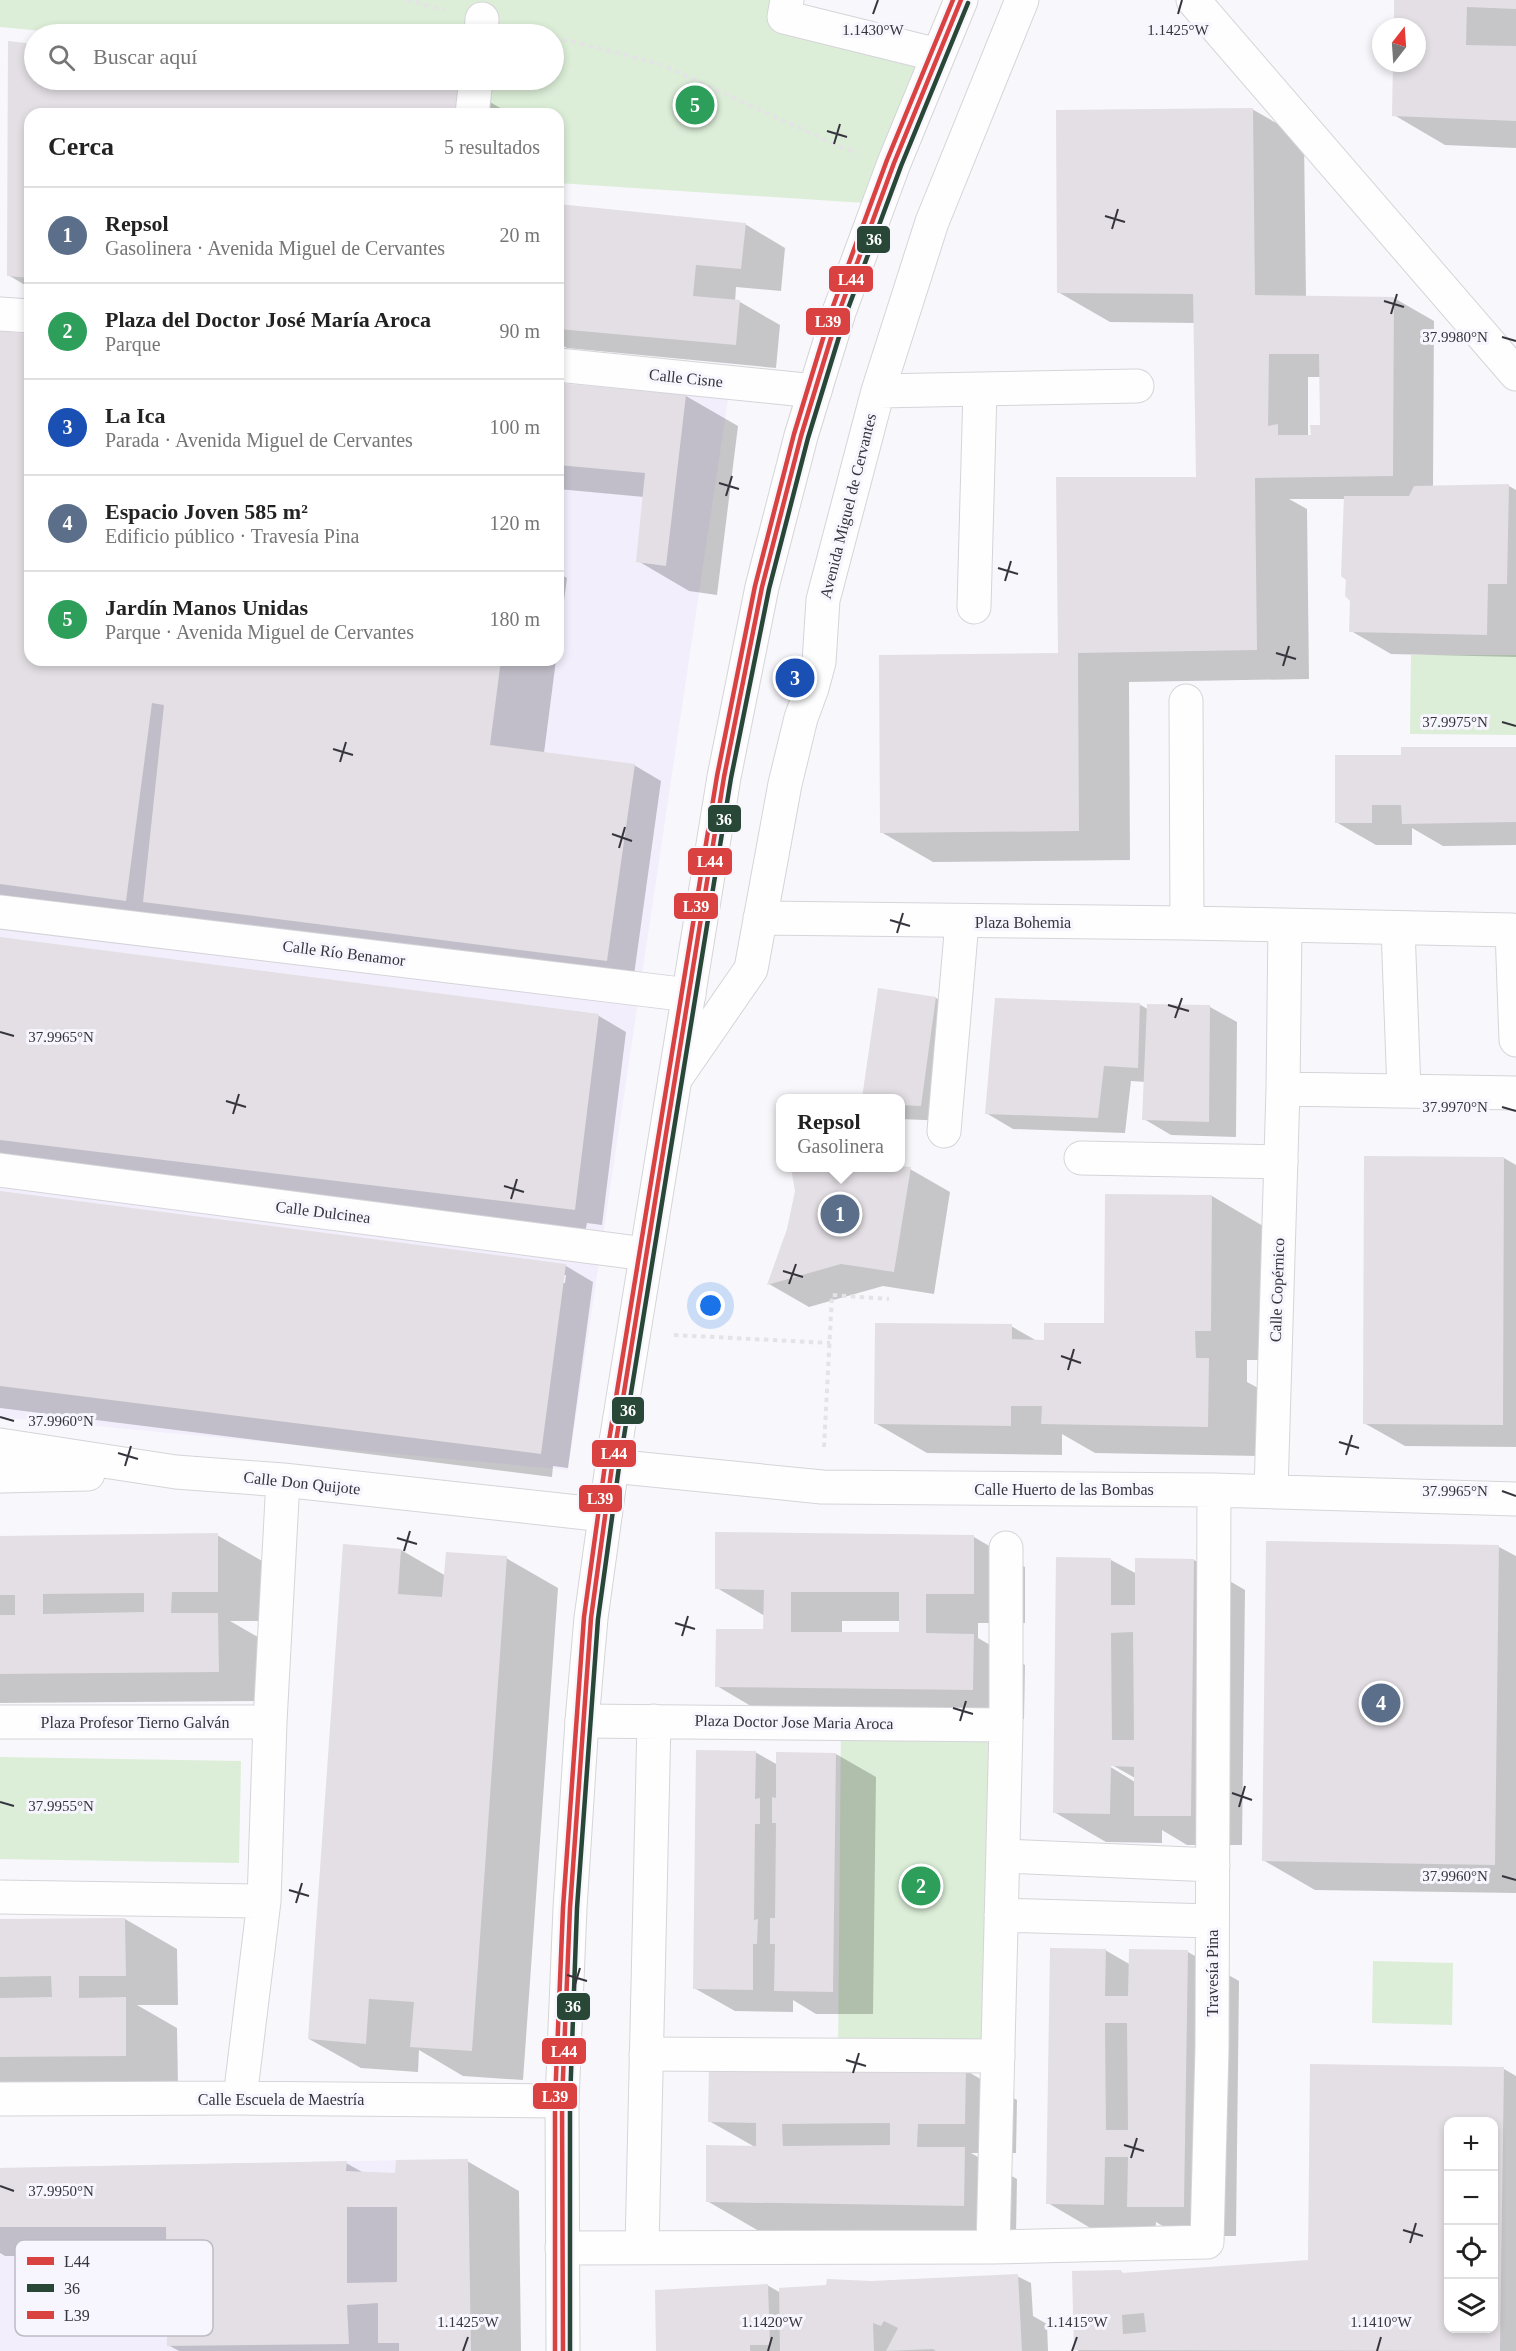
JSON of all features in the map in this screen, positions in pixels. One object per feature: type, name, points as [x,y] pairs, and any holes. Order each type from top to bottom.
[{"type":"street","points":[[787,0],[784,17],[938,55]]},
{"type":"street","name":"Avenida Miguel de Cervantes","points":[[563,2351],[562,2101],[570,1908],[591,1618],[612,1466],[724,777],[762,587],[815,391],[839,312],[894,164],[962,0]]},
{"type":"street","name":"Avenida Miguel de Cervantes","points":[[675,1079],[751,969],[785,784],[801,718],[818,668],[823,600],[878,391],[932,222],[1022,0]]},
{"type":"street","points":[[1193,0],[1516,374]]},
{"type":"street","points":[[473,108],[475,90]]},
{"type":"street","points":[[0,314],[24,316]]},
{"type":"street","name":"Calle Cisne","points":[[564,366],[815,391]]},
{"type":"street","points":[[878,391],[1137,386]]},
{"type":"street","points":[[974,606],[980,390]]},
{"type":"street","points":[[1186,701],[1187,923]]},
{"type":"street","name":"Calle Río Benamor","points":[[0,912],[689,995]]},
{"type":"street","name":"Plaza Bohemia","points":[[760,918],[1187,923],[1512,930],[1516,1040]]},
{"type":"street","points":[[944,1131],[963,922]]},
{"type":"street","points":[[1285,926],[1283,1089],[1516,1093]]},
{"type":"street","points":[[1398,928],[1404,1091]]},
{"type":"street","name":"Calle Copérnico","points":[[1270,1491],[1283,1089]]},
{"type":"street","points":[[1081,1158],[1281,1162]]},
{"type":"street","name":"Calle Dulcinea","points":[[0,1170],[646,1254]]},
{"type":"street","name":"Calle Don Quijote","points":[[0,1445],[176,1472],[283,1480],[605,1515]]},
{"type":"street","name":"Calle Huerto de las Bombas","points":[[612,1466],[822,1487],[1214,1490],[1516,1499]]},
{"type":"street","points":[[0,1476],[176,1472]]},
{"type":"street","points":[[240,2098],[264,1901],[270,1722],[283,1480]]},
{"type":"street","name":"Travesía Pina","points":[[993,2247],[1207,2242],[1213,1866],[1214,1490]]},
{"type":"street","points":[[562,2248],[993,2247],[1006,1725],[1006,1548]]},
{"type":"street","name":"Plaza Doctor Jose Maria Aroca","points":[[582,1721],[1006,1725]]},
{"type":"street","points":[[642,2248],[654,1721]]},
{"type":"street","name":"Plaza Profesor Tierno Galván","points":[[0,1722],[270,1722]]},
{"type":"street","points":[[1003,1856],[1213,1866]]},
{"type":"street","points":[[0,1897],[264,1901]]},
{"type":"street","points":[[1002,1915],[1212,1921]]},
{"type":"street","points":[[646,2054],[998,2056]]},
{"type":"street","name":"Calle Escuela de Maestría","points":[[0,2099],[240,2098],[562,2101]]},
{"type":"path","points":[[564,40],[660,64],[841,147],[894,164]]},
{"type":"path","points":[[822,1487],[832,1295],[889,1299]]},
{"type":"path","points":[[635,1333],[830,1343]]},
{"type":"shaded area","points":[[0,331],[24,333],[24,666],[564,666],[564,384],[728,399],[568,1470],[0,1417]]},
{"type":"shaded area","points":[[468,2159],[471,2351],[0,2351],[0,2168]]},
{"type":"green space","points":[[0,0],[787,0],[938,55],[879,204],[564,183],[564,108],[473,108],[475,90],[564,90],[564,24],[24,24],[24,29],[0,27]]},
{"type":"green space","points":[[1411,655],[1516,655],[1516,735],[1410,734]]},
{"type":"green space","points":[[841,1722],[1006,1725],[998,2056],[838,2055]]},
{"type":"green space","points":[[0,1757],[241,1761],[239,1863],[0,1859]]},
{"type":"green space","points":[[1373,1961],[1453,1963],[1452,2025],[1372,2023]]},
{"type":"building","points":[[1394,0],[1516,0],[1516,9],[1467,7],[1466,45],[1516,46],[1516,121],[1392,116],[1393,72],[1426,72],[1426,18],[1394,18]]},
{"type":"building","points":[[8,41],[24,43],[24,90],[468,90],[466,108],[24,108],[24,277],[7,276]]},
{"type":"building","points":[[1253,108],[1255,295],[1394,297],[1393,476],[1255,478],[1257,650],[1078,653],[1079,831],[880,833],[879,655],[1058,653],[1056,477],[1196,477],[1193,294],[1057,293],[1056,110]],"holes":[[[1269,354],[1319,354],[1320,425],[1310,425],[1311,435],[1278,435],[1278,424],[1268,426]]]},
{"type":"building","points":[[564,205],[746,223],[741,269],[696,265],[693,296],[740,300],[736,345],[564,330]]},
{"type":"building","points":[[0,331],[24,333],[24,666],[500,666],[490,745],[635,764],[607,961],[143,902],[164,705],[152,703],[126,901],[0,884]]},
{"type":"building","points":[[564,384],[686,395],[666,566],[636,562],[645,473],[564,466]]},
{"type":"building","points":[[1509,484],[1507,584],[1488,584],[1487,635],[1349,632],[1350,601],[1345,596],[1346,580],[1341,576],[1344,496],[1409,496],[1414,486]]},
{"type":"building","points":[[1401,747],[1516,747],[1516,822],[1402,824],[1401,805],[1372,805],[1372,823],[1335,823],[1335,755],[1401,755]]},
{"type":"building","points":[[0,937],[599,1014],[575,1210],[0,1140]]},
{"type":"building","points":[[878,988],[936,997],[921,1106],[905,1105],[905,1094],[863,1094]]},
{"type":"building","points":[[995,998],[1140,1003],[1138,1068],[1104,1066],[1098,1118],[985,1114]]},
{"type":"building","points":[[1147,1004],[1210,1005],[1209,1122],[1142,1120]]},
{"type":"building","points":[[1364,1156],[1504,1157],[1503,1425],[1363,1424]]},
{"type":"building","points":[[905,1166],[911,1167],[894,1272],[841,1264],[767,1285],[787,1229],[795,1191],[792,1172],[905,1172]]},
{"type":"building","points":[[0,1191],[566,1264],[541,1454],[0,1386]]},
{"type":"building","points":[[1105,1194],[1212,1195],[1211,1331],[1195,1331],[1196,1358],[1209,1358],[1208,1427],[1041,1424],[1042,1406],[1011,1406],[1011,1426],[874,1424],[875,1323],[1012,1324],[1012,1339],[1044,1340],[1044,1323],[1104,1323]]},
{"type":"building","points":[[715,1532],[974,1535],[974,1594],[926,1594],[926,1633],[974,1634],[973,1690],[715,1687],[716,1629],[763,1629],[764,1590],[715,1589]],"holes":[[[791,1592],[899,1592],[899,1632],[791,1632]]]},
{"type":"building","points":[[218,1533],[218,1592],[172,1592],[171,1613],[218,1613],[219,1672],[0,1674],[0,1615],[15,1615],[15,1595],[0,1595],[0,1536]],"holes":[[[144,1593],[144,1612],[43,1614],[43,1594]]]},
{"type":"building","points":[[1266,1541],[1499,1545],[1495,1865],[1262,1861]]},
{"type":"building","points":[[343,1544],[401,1549],[398,1594],[442,1597],[446,1552],[507,1556],[472,2051],[410,2047],[414,2002],[369,1999],[366,2044],[308,2039]]},
{"type":"building","points":[[1056,1557],[1111,1558],[1111,1605],[1135,1605],[1135,1558],[1194,1559],[1191,1816],[1134,1816],[1134,1767],[1111,1766],[1110,1814],[1053,1813]],"holes":[[[1133,1632],[1134,1740],[1112,1740],[1111,1633]]]},
{"type":"building","points":[[696,1750],[756,1751],[755,1799],[760,1798],[760,1824],[755,1824],[754,1920],[758,1919],[757,1944],[753,1944],[753,1990],[693,1989]]},
{"type":"building","points":[[776,1752],[836,1753],[833,1992],[774,1991],[775,1944],[770,1944],[770,1918],[775,1918],[776,1823],[772,1823],[772,1797],[776,1798]]},
{"type":"building","points":[[125,1918],[126,1976],[79,1976],[79,1998],[126,1997],[126,2056],[0,2057],[0,1998],[52,1997],[51,1976],[0,1977],[0,1919]]},
{"type":"building","points":[[1050,1948],[1106,1949],[1105,1996],[1128,1996],[1129,1949],[1188,1950],[1184,2207],[1127,2207],[1128,2157],[1105,2157],[1104,2205],[1046,2204]],"holes":[[[1105,2023],[1127,2023],[1128,2130],[1106,2130]]]},
{"type":"building","points":[[709,2064],[966,2068],[965,2124],[918,2124],[917,2147],[965,2147],[964,2206],[706,2202],[706,2145],[756,2146],[756,2123],[708,2122]],"holes":[[[890,2123],[890,2145],[783,2146],[782,2124]]]},
{"type":"building","points":[[1310,2064],[1504,2067],[1500,2351],[1074,2350],[1072,2271],[1121,2270],[1122,2273],[1308,2260]],"holes":[[[1144,2313],[1146,2332],[1123,2334],[1122,2315]]]},
{"type":"building","points":[[468,2159],[471,2351],[399,2351],[399,2343],[378,2343],[378,2303],[347,2305],[349,2344],[167,2346],[167,2336],[213,2336],[213,2240],[166,2240],[166,2227],[0,2227],[0,2168],[347,2161],[346,2171],[395,2173],[396,2160]],"holes":[[[347,2207],[397,2207],[397,2282],[347,2283]]]},
{"type":"building","points":[[1018,2274],[1022,2351],[936,2351],[933,2349],[886,2351],[898,2328],[884,2321],[881,2326],[873,2323],[874,2351],[780,2351],[779,2288],[826,2285],[827,2279],[871,2281]]},
{"type":"building","points":[[768,2284],[770,2345],[750,2345],[750,2351],[656,2351],[655,2290]]},
{"type":"transit line","name":"L39","points":[[555,2351],[555,2101],[563,1908],[584,1617],[605,1465],[717,776],[755,586],[794,434],[832,309],[887,160],[953,0]]},
{"type":"transit line","name":"L44","points":[[563,2351],[562,2101],[570,1908],[591,1618],[612,1466],[724,777],[762,587],[801,436],[839,312],[894,163],[961,0]]},
{"type":"transit line","name":"36","points":[[570,2351],[570,2101],[577,1908],[598,1619],[619,1467],[731,778],[769,589],[808,438],[846,314],[901,166],[968,3]]},
{"type":"place","name":"Jardín Manos Unidas","points":[[695,105]]},
{"type":"place","name":"La Ica","points":[[795,678]]},
{"type":"place","name":"Repsol","points":[[840,1214]]},
{"type":"place","name":"Espacio Joven 585 m²","points":[[1381,1703]]},
{"type":"place","name":"Plaza del Doctor José María Aroca","points":[[921,1886]]}]
